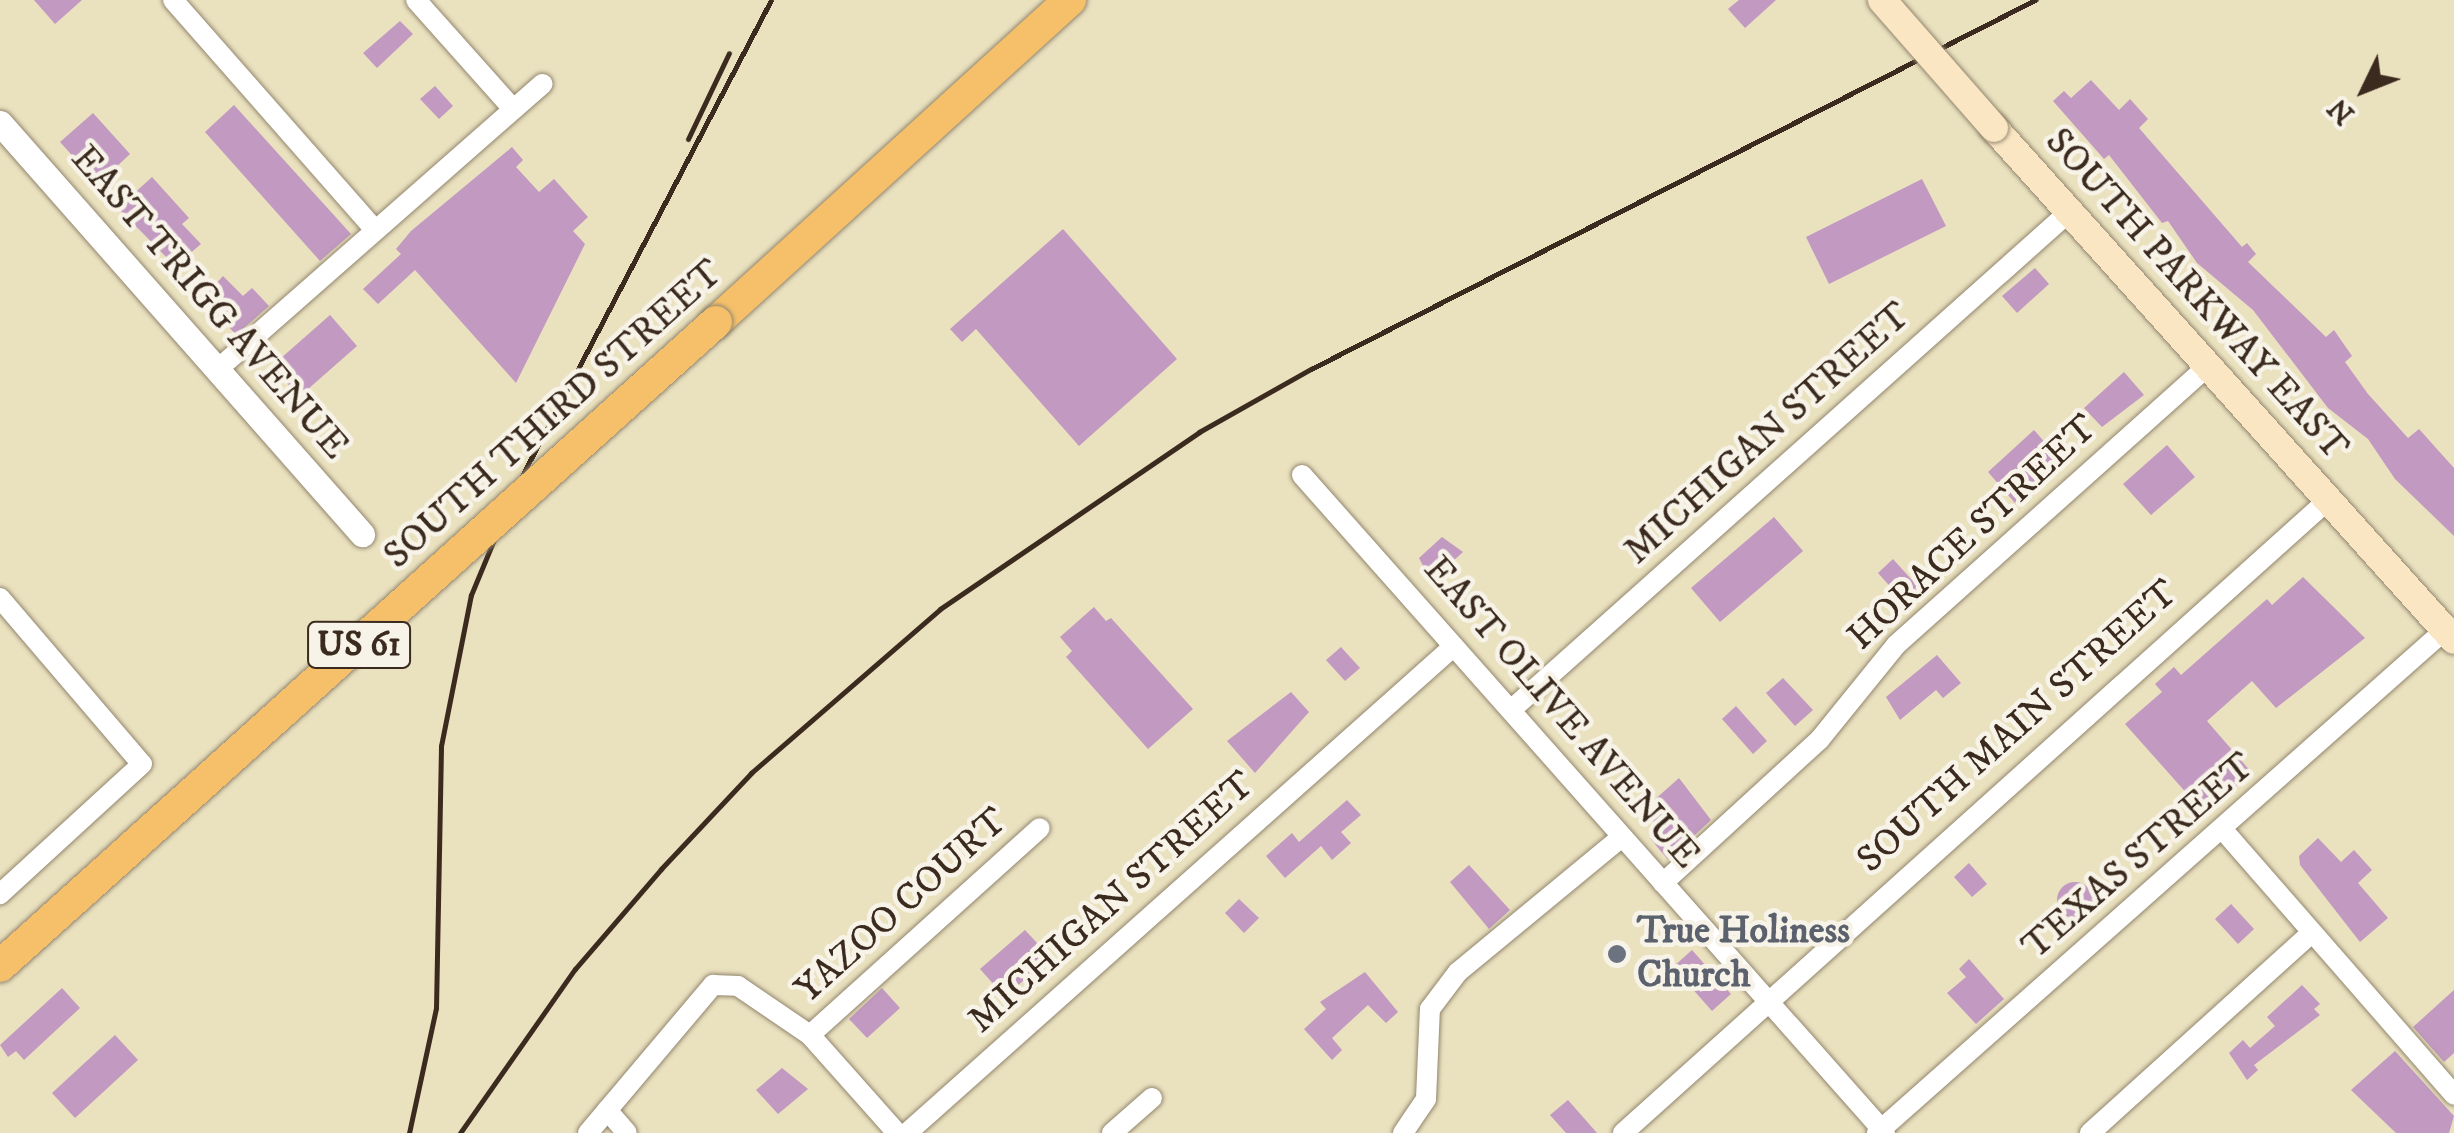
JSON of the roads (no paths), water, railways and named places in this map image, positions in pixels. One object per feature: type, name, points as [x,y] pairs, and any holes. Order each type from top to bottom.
[{"type":"main road","name":"SOUTH THIRD STREET","points":[[0,966],[1070,0]]},
{"type":"main road","name":"SOUTH PARKWAY EAST","points":[[1882,0],[2449,635]]},
{"type":"street","points":[[173,0],[374,230]]},
{"type":"street","points":[[416,0],[513,109]]},
{"type":"street","points":[[218,369],[542,84]]},
{"type":"street","name":"EAST TRIGG AVENUE","points":[[0,123],[362,534]]},
{"type":"street","name":"MICHIGAN STREET","points":[[1511,710],[2070,211]]},
{"type":"street","name":"HORACE STREET","points":[[1663,882],[1820,738],[1896,645],[2208,365]]},
{"type":"street","name":"EAST OLIVE AVENUE","points":[[1302,475],[1881,1132]]},
{"type":"street","name":"SOUTH MAIN STREET","points":[[1623,1133],[1766,998],[2329,498]]},
{"type":"street","points":[[0,598],[142,764],[0,894]]},
{"type":"street","name":"TEXAS STREET","points":[[1881,1132],[2449,635]]},
{"type":"street","name":"MICHIGAN STREET","points":[[907,1133],[1454,646]]},
{"type":"street","name":"YAZOO COURT","points":[[810,1036],[1040,828]]},
{"type":"street","points":[[2224,831],[2454,1095]]},
{"type":"street","points":[[1403,1133],[1426,1098],[1430,1008],[1458,972],[1622,837]]},
{"type":"street","points":[[2090,1133],[2312,933]]},
{"type":"street","points":[[588,1133],[713,985],[738,986],[810,1036],[897,1133]]},
{"type":"street","points":[[1112,1133],[1152,1098]]},
{"type":"street","points":[[607,1110],[627,1133]]},
{"type":"railway","points":[[409,1133],[436,1008],[441,746],[471,595],[514,491],[771,0]]},
{"type":"railway","points":[[460,1133],[575,969],[661,869],[751,773],[940,609],[1199,432],[1311,369],[2035,0]]},
{"type":"railway","points":[[688,139],[729,53]]},
{"type":"place","name":"True Holiness Church","points":[[1617,954]]}]
